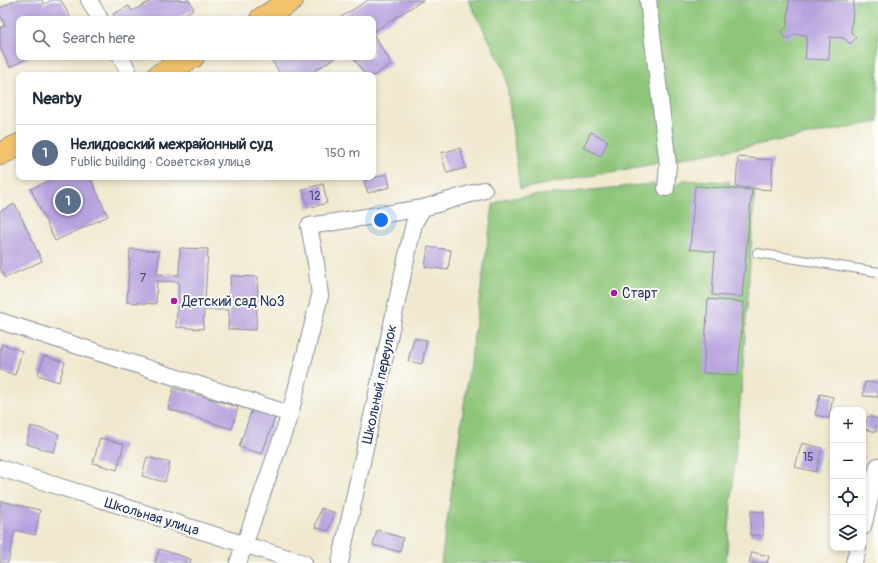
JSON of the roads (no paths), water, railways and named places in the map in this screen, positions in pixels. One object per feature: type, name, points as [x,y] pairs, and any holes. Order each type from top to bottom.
[{"type":"main road","points":[[266,16],[292,0]]},
{"type":"main road","points":[[166,72],[188,60]]},
{"type":"main road","points":[[0,154],[16,146]]},
{"type":"street","points":[[89,0],[98,16]]},
{"type":"street","points":[[648,0],[668,165],[666,188]]},
{"type":"street","points":[[122,60],[128,72]]},
{"type":"street","points":[[238,563],[290,414],[320,296],[309,226],[423,208],[484,190]]},
{"type":"street","name":"Школьный переулок","points":[[340,563],[414,223],[423,208]]},
{"type":"street","points":[[0,321],[290,414]]},
{"type":"street","points":[[866,515],[878,466]]},
{"type":"street","name":"Школьная улица","points":[[0,468],[304,563]]},
{"type":"street","points":[[854,563],[857,551]]},
{"type":"lane","points":[[757,253],[878,272]]},
{"type":"place","name":"Нелидовский межрайонный суд","points":[[68,201]]},
{"type":"place","name":"Старт","points":[[614,293]]},
{"type":"place","name":"Детский сад №3","points":[[174,301]]}]
